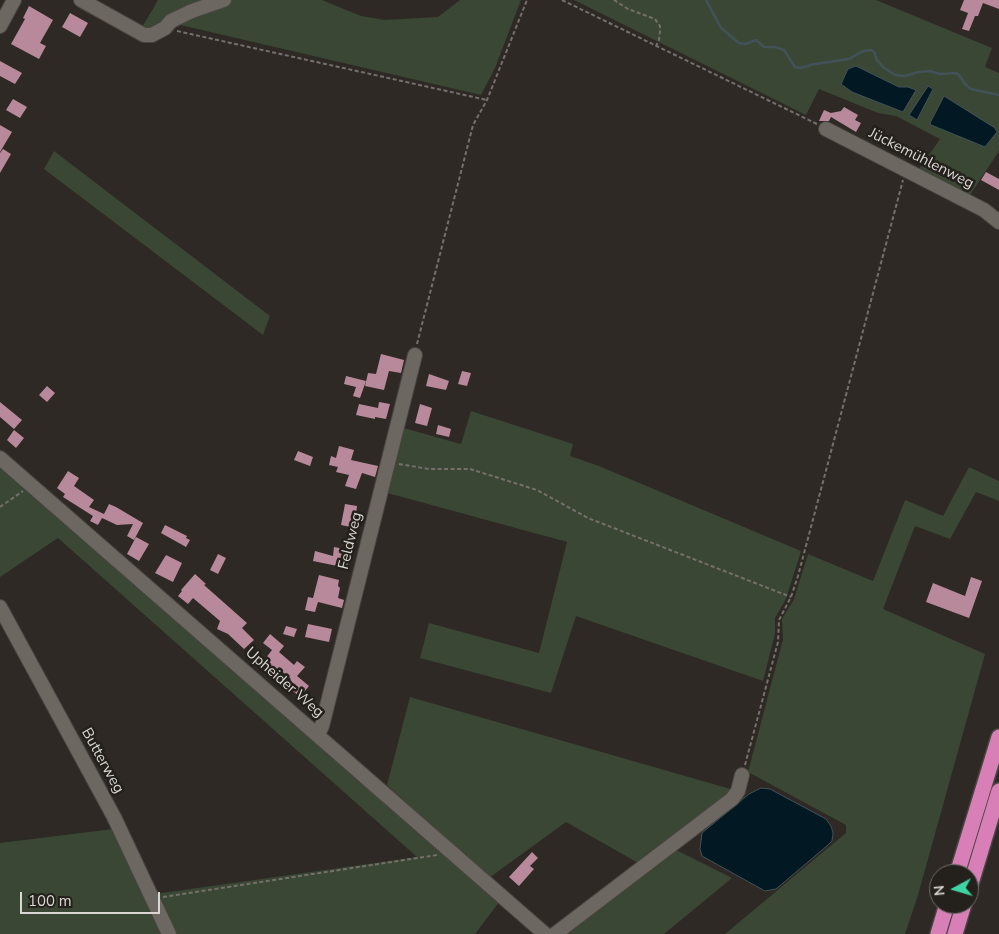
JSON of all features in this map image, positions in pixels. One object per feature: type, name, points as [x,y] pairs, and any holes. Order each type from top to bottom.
[{"type":"highway","points":[[960,864],[999,737]]},
{"type":"highway","points":[[977,864],[999,791]]},
{"type":"highway","points":[[938,934],[945,914]]},
{"type":"highway","points":[[955,934],[961,914]]},
{"type":"street","points":[[81,0],[144,35],[152,35],[192,11],[224,0]]},
{"type":"street","points":[[0,26],[12,1]]},
{"type":"street","name":"Jückemühlenweg","points":[[826,128],[984,210],[999,222]]},
{"type":"street","name":"Feldweg","points":[[318,734],[322,726],[414,354]]},
{"type":"street","name":"Upheider Weg","points":[[0,458],[545,934]]},
{"type":"street","name":"Butterweg","points":[[0,607],[114,817],[169,934]]},
{"type":"street","points":[[555,934],[732,798],[738,791],[742,775]]},
{"type":"path","points":[[414,354],[474,125],[487,100],[526,0]]},
{"type":"path","points":[[563,0],[826,128]]},
{"type":"path","points":[[614,0],[628,9],[654,19],[660,26],[659,40],[656,46]]},
{"type":"path","points":[[165,28],[487,100]]},
{"type":"path","points":[[742,775],[778,642],[779,620],[791,597],[798,576],[906,170]]},
{"type":"path","points":[[387,462],[429,469],[470,469],[537,490],[588,518],[791,597]]},
{"type":"path","points":[[0,507],[32,486]]},
{"type":"path","points":[[153,898],[452,853]]},
{"type":"green space","points":[[158,0],[322,0],[361,16],[385,20],[438,17],[460,0],[521,0],[495,68],[481,95],[176,24],[153,29],[141,29]]},
{"type":"green space","points":[[574,0],[876,0],[992,48],[985,67],[999,73],[999,151],[968,198],[917,172],[940,139],[896,116],[878,113],[819,89],[806,115]]},
{"type":"green space","points":[[54,151],[270,316],[263,335],[44,169]]},
{"type":"green space","points":[[471,411],[573,444],[570,456],[599,466],[801,551],[786,599],[775,618],[775,634],[763,681],[576,616],[551,693],[420,658],[429,623],[539,653],[567,542],[384,492],[400,427],[461,444]]},
{"type":"green space","points":[[0,467],[500,901],[475,934],[172,934],[155,894],[417,857],[58,538],[0,577]]},
{"type":"green space","points":[[969,467],[999,481],[999,501],[976,492],[950,539],[915,526],[883,609],[985,654],[918,895],[905,934],[725,934],[846,833],[846,825],[748,772],[783,639],[782,619],[794,599],[808,554],[873,581],[905,500],[943,516]]},
{"type":"green space","points":[[410,697],[734,790],[640,864],[566,822],[489,878],[387,785]]},
{"type":"green space","points":[[113,829],[162,934],[0,934],[0,843]]},
{"type":"green space","points":[[672,848],[732,878],[664,934],[563,934]]},
{"type":"water","points":[[856,66],[899,87],[908,87],[916,90],[903,112],[852,92],[841,84],[848,69]]},
{"type":"water","points":[[928,86],[933,89],[917,120],[909,115]]},
{"type":"water","points":[[944,96],[995,128],[997,132],[985,147],[931,125],[930,123]]},
{"type":"water","points":[[761,788],[770,789],[826,819],[833,833],[832,841],[828,845],[776,889],[765,891],[702,856],[700,849],[702,833],[749,794]]},
{"type":"building","points":[[964,0],[999,0],[999,9],[983,3],[969,31],[962,29],[968,13],[960,10]]},
{"type":"building","points":[[29,6],[53,20],[40,43],[46,46],[39,59],[11,44],[25,19],[23,18]]},
{"type":"building","points":[[70,13],[88,23],[80,37],[62,27]]},
{"type":"building","points":[[0,61],[22,73],[15,84],[0,76]]},
{"type":"building","points":[[13,99],[27,107],[20,118],[6,110]]},
{"type":"building","points":[[844,107],[858,115],[855,120],[861,123],[856,132],[831,117],[829,121],[819,121],[824,110],[831,113],[841,111]]},
{"type":"building","points":[[0,125],[12,132],[0,152]]},
{"type":"building","points":[[3,149],[11,154],[0,173],[0,153]]},
{"type":"building","points":[[986,172],[999,179],[999,190],[981,180]]},
{"type":"building","points":[[381,354],[404,360],[401,373],[389,371],[384,390],[365,386],[368,373],[376,374]]},
{"type":"building","points":[[462,371],[471,373],[467,386],[458,384]]},
{"type":"building","points":[[429,374],[449,381],[446,390],[426,386]]},
{"type":"building","points":[[346,376],[366,381],[360,398],[353,396],[356,387],[344,384]]},
{"type":"building","points":[[47,386],[55,393],[47,402],[39,395]]},
{"type":"building","points":[[0,402],[22,420],[14,429],[0,417]]},
{"type":"building","points":[[379,402],[390,404],[386,419],[356,415],[359,404],[378,408]]},
{"type":"building","points":[[420,404],[432,408],[427,426],[415,423]]},
{"type":"building","points":[[438,425],[451,429],[449,437],[436,434]]},
{"type":"building","points":[[14,430],[24,438],[16,448],[7,440]]},
{"type":"building","points":[[339,446],[354,450],[351,460],[378,466],[375,477],[362,473],[356,489],[345,486],[349,475],[336,472],[338,467],[329,465],[331,456],[336,458]]},
{"type":"building","points":[[298,451],[313,457],[310,466],[294,460]]},
{"type":"building","points":[[68,471],[79,478],[74,486],[94,500],[89,507],[104,514],[109,504],[143,523],[134,540],[127,536],[133,524],[117,525],[102,518],[98,525],[90,521],[93,516],[63,497],[65,494],[57,488]]},
{"type":"building","points":[[345,504],[357,506],[356,514],[362,515],[360,529],[341,525]]},
{"type":"building","points":[[165,525],[187,536],[186,538],[190,540],[186,547],[161,533]]},
{"type":"building","points":[[136,537],[149,544],[139,561],[127,554]]},
{"type":"building","points":[[334,547],[350,550],[347,568],[313,561],[315,551],[333,556]]},
{"type":"building","points":[[218,554],[226,558],[218,574],[210,570]]},
{"type":"building","points":[[166,555],[182,563],[173,582],[155,573]]},
{"type":"building","points":[[195,574],[206,584],[204,585],[247,623],[242,628],[254,640],[244,649],[228,634],[217,629],[220,621],[193,598],[188,604],[178,596]]},
{"type":"building","points":[[319,575],[339,580],[338,598],[344,600],[342,608],[318,602],[315,612],[305,610],[308,597],[313,598]]},
{"type":"building","points":[[971,577],[982,581],[969,618],[926,602],[933,583],[965,596]]},
{"type":"building","points":[[308,624],[332,629],[329,642],[305,637]]},
{"type":"building","points":[[286,626],[297,629],[294,637],[283,634]]},
{"type":"building","points":[[270,634],[284,646],[279,652],[294,665],[297,661],[305,667],[297,676],[309,686],[300,697],[286,685],[291,679],[278,668],[272,675],[264,668],[269,662],[265,659],[272,650],[263,643]]},
{"type":"building","points":[[532,852],[538,858],[530,866],[534,869],[519,886],[509,877]]},
{"type":"waterway","points":[[706,0],[721,28],[739,43],[746,44],[756,40],[764,47],[775,47],[784,50],[795,67],[800,68],[849,59],[863,51],[871,50],[883,67],[895,75],[904,76],[930,71],[939,74],[956,73],[971,89],[999,95]]}]
